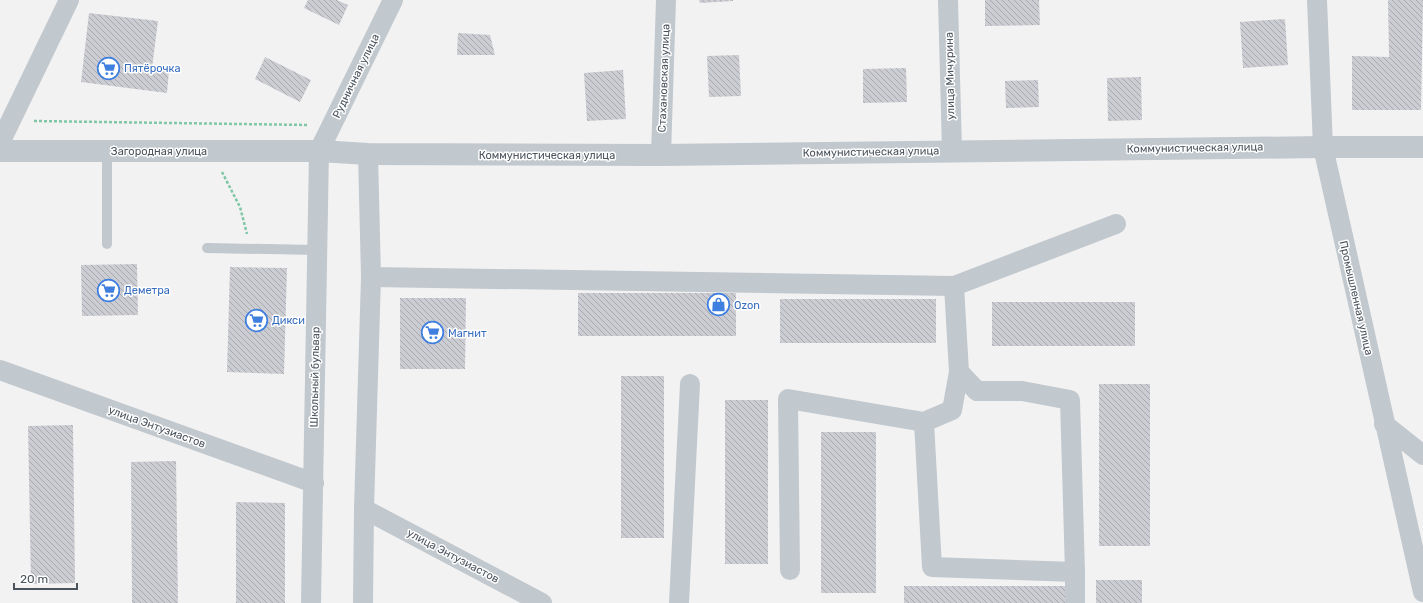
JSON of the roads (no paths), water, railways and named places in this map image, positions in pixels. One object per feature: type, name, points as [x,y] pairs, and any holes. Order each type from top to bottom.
[{"type":"street","points":[[0,143],[69,0]]},
{"type":"street","name":"Рудничная улица","points":[[319,151],[393,0]]},
{"type":"street","name":"Стахановская улица","points":[[661,155],[666,0]]},
{"type":"street","name":"улица Мичурина","points":[[948,0],[952,151]]},
{"type":"street","name":"Промышленная улица","points":[[1318,0],[1323,147],[1384,424],[1423,592]]},
{"type":"street","name":"Коммунистическая улица","points":[[319,151],[368,154],[661,155],[1423,147]]},
{"type":"street","name":"Загородная улица","points":[[0,151],[319,151]]},
{"type":"street","name":"Школьный бульвар","points":[[311,603],[319,151]]},
{"type":"street","points":[[363,603],[364,509],[371,277],[368,154]]},
{"type":"street","points":[[371,277],[954,286],[1116,224]]},
{"type":"street","points":[[790,570],[788,399],[924,422],[952,410],[959,372],[954,286]]},
{"type":"street","name":"улица Энтузиастов","points":[[0,370],[314,484]]},
{"type":"street","points":[[959,372],[977,391],[1022,392],[1070,400],[1075,603]]},
{"type":"street","points":[[679,603],[690,384]]},
{"type":"street","points":[[924,422],[932,568],[1075,572]]},
{"type":"street","points":[[1384,424],[1423,456]]},
{"type":"street","name":"улица Энтузиастов","points":[[364,509],[542,603]]},
{"type":"lane","points":[[107,151],[107,244]]},
{"type":"lane","points":[[207,248],[317,250]]},
{"type":"place","name":"Пятёрочка","points":[[108,68]]},
{"type":"place","name":"Деметра","points":[[109,290]]},
{"type":"place","name":"Ozon","points":[[719,305]]},
{"type":"place","name":"Дикси","points":[[257,320]]},
{"type":"place","name":"Магнит","points":[[433,333]]}]
